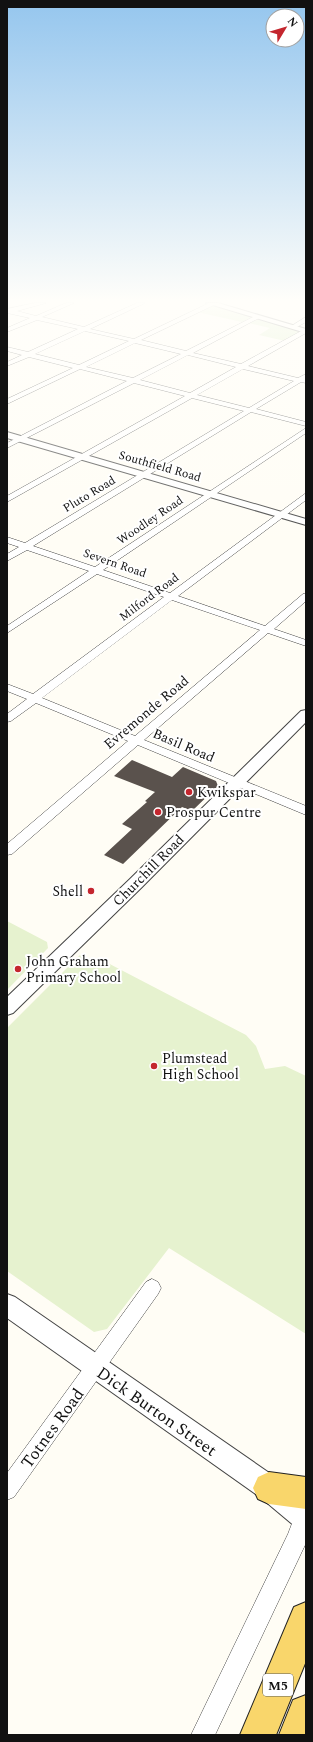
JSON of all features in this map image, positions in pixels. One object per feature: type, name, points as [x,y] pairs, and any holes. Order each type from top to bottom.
[{"type":"main road","points":[[269,1488],[306,1510]]},
{"type":"main road","name":"M5","points":[[258,1735],[306,1619]]},
{"type":"main road","points":[[297,1735],[306,1713]]},
{"type":"street","points":[[7,402],[44,384]]},
{"type":"street","points":[[7,446],[128,384]]},
{"type":"street","points":[[148,384],[306,424]]},
{"type":"street","points":[[7,499],[211,384]]},
{"type":"street","name":"Pluto Road","points":[[7,558],[295,384]]},
{"type":"street","name":"Woodley Road","points":[[7,630],[306,430]]},
{"type":"street","name":"Southfield Road","points":[[7,435],[306,522]]},
{"type":"street","name":"Milford Road","points":[[7,719],[306,496]]},
{"type":"street","name":"Severn Road","points":[[7,540],[306,642]]},
{"type":"street","name":"Evremonde Road","points":[[7,851],[135,740],[306,596]]},
{"type":"street","name":"Basil Road","points":[[7,687],[306,811]]},
{"type":"street","name":"Churchill Road","points":[[7,1008],[136,883],[306,714]]},
{"type":"street","name":"Totnes Road","points":[[7,1490],[152,1288]]},
{"type":"street","name":"Dick Burton Street","points":[[7,1305],[95,1368],[269,1488]]},
{"type":"street","points":[[203,1735],[298,1537],[306,1510]]},
{"type":"green space","name":"John Graham Primary School","points":[[7,921],[47,942],[48,948],[7,990]]},
{"type":"green space","name":"Plumstead High School","points":[[80,955],[87,958],[102,960],[246,1035],[256,1046],[265,1069],[285,1066],[306,1076],[306,1334],[169,1248],[107,1329],[94,1332],[7,1271],[7,1028]]},
{"type":"building","name":"Prospur Centre","points":[[132,760],[172,777],[183,767],[216,781],[218,786],[192,811],[182,807],[123,864],[104,855],[132,829],[122,824],[147,802],[145,801],[155,792],[114,776]]},
{"type":"place","name":"Kwikspar","points":[[189,792]]},
{"type":"place","name":"Prospur Centre","points":[[158,812]]},
{"type":"place","name":"Shell","points":[[91,891]]},
{"type":"place","name":"John Graham Primary School","points":[[18,969]]},
{"type":"place","name":"Plumstead High School","points":[[154,1066]]}]
